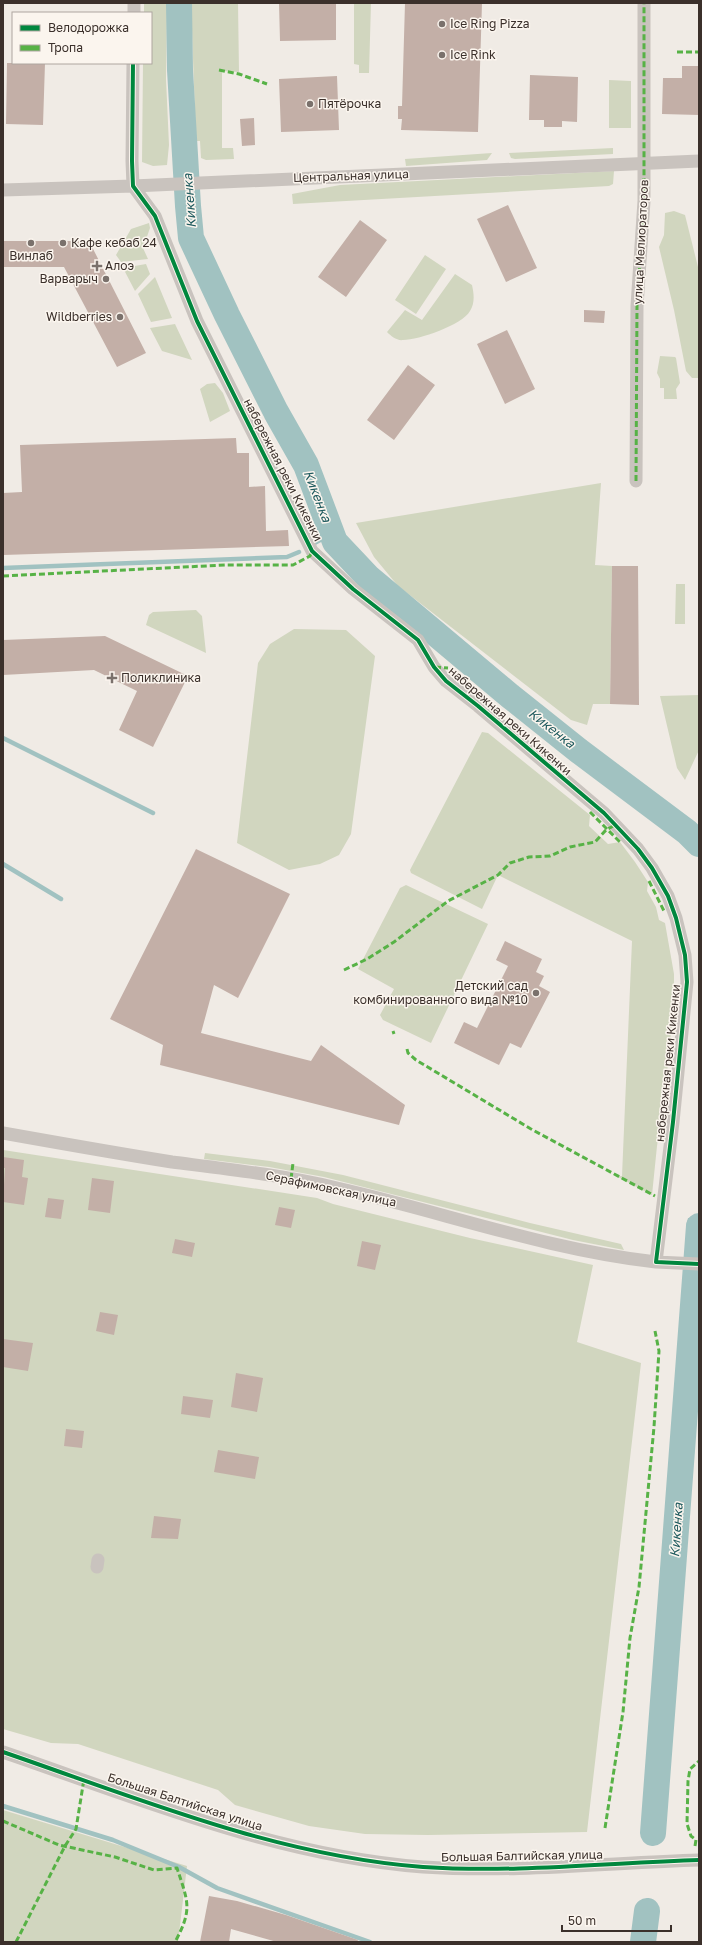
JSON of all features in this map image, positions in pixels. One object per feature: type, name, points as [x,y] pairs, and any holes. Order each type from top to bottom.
[{"type":"street","name":"улица Мелиораторов","points":[[636,481],[637,306],[644,218],[644,3]]},
{"type":"street","points":[[133,186],[132,161],[134,64]]},
{"type":"street","name":"Центральная улица","points":[[3,190],[133,186],[699,161]]},
{"type":"street","name":"набережная реки Кикенки","points":[[133,186],[156,216],[198,321],[312,551],[353,589],[418,640],[434,667],[446,682],[478,706],[604,813],[638,849],[652,868],[668,896],[676,918],[685,955],[687,982],[673,1122],[656,1262]]},
{"type":"street","name":"Серафимовская улица","points":[[3,1133],[336,1187],[564,1246],[621,1258],[656,1262]]},
{"type":"street","points":[[656,1262],[699,1264]]},
{"type":"street","name":"Большая Балтийская улица","points":[[3,1752],[214,1825],[295,1846],[354,1859],[422,1867],[470,1869],[699,1860]]},
{"type":"green space","points":[[144,3],[167,3],[166,79],[169,145],[167,165],[153,166],[142,162],[143,64],[152,64],[152,12],[144,12]]},
{"type":"green space","points":[[191,3],[238,3],[239,72],[222,71],[222,148],[233,148],[234,159],[206,160],[201,158],[200,141],[196,141]]},
{"type":"green space","points":[[354,3],[371,3],[369,73],[359,73],[359,65],[354,64]]},
{"type":"green space","points":[[609,80],[631,81],[631,128],[609,128]]},
{"type":"green space","points":[[613,148],[613,154],[515,159],[511,158],[509,153]]},
{"type":"green space","points":[[492,153],[487,160],[406,166],[405,159]]},
{"type":"green space","points":[[614,171],[613,184],[609,186],[293,204],[292,194],[340,185]]},
{"type":"green space","points":[[674,211],[685,215],[699,271],[699,378],[692,378],[686,371],[674,310],[659,247],[664,235],[665,213]]},
{"type":"green space","points":[[149,223],[150,228],[143,248],[148,259],[121,262],[116,255],[131,229]]},
{"type":"green space","points":[[425,255],[446,269],[416,314],[395,300]]},
{"type":"green space","points":[[146,264],[150,274],[135,291],[123,268]]},
{"type":"green space","points":[[455,274],[472,285],[474,295],[473,305],[465,316],[440,331],[410,339],[399,340],[392,337],[387,332],[405,310],[422,320]]},
{"type":"green space","points":[[155,277],[172,318],[151,322],[138,294]]},
{"type":"green space","points":[[175,324],[192,360],[162,351],[150,328]]},
{"type":"green space","points":[[660,356],[676,358],[680,383],[676,389],[677,399],[664,399],[664,388],[660,388],[660,379],[657,373]]},
{"type":"green space","points":[[215,383],[223,393],[230,411],[210,422],[200,389],[207,384]]},
{"type":"green space","points":[[601,483],[595,565],[612,566],[610,704],[593,704],[587,725],[571,720],[398,586],[374,557],[356,523]]},
{"type":"green space","points":[[676,584],[685,584],[685,624],[675,624]]},
{"type":"green space","points":[[196,610],[202,616],[206,653],[146,625],[149,615],[153,612]]},
{"type":"green space","points":[[294,629],[346,630],[375,656],[351,834],[339,855],[320,864],[289,870],[237,843],[258,663],[270,644]]},
{"type":"green space","points":[[699,695],[699,750],[685,780],[677,768],[660,696]]},
{"type":"green space","points":[[482,732],[488,733],[590,815],[589,826],[608,844],[620,842],[648,882],[647,891],[656,907],[659,920],[665,923],[674,974],[674,1001],[666,1084],[652,1195],[616,1176],[622,1176],[632,941],[498,875],[482,909],[411,873],[410,870]]},
{"type":"green space","points":[[406,885],[488,924],[431,1043],[383,1020],[380,1015],[394,989],[358,969],[400,888]]},
{"type":"green space","points":[[3,1150],[317,1198],[333,1204],[470,1238],[593,1265],[577,1342],[641,1363],[587,1832],[428,1835],[365,1834],[309,1826],[235,1805],[218,1790],[78,1744],[51,1743],[3,1729]]},
{"type":"green space","points":[[205,1153],[270,1161],[343,1175],[530,1223],[621,1244],[624,1250],[573,1240],[324,1177],[269,1167],[204,1159]]},
{"type":"green space","points":[[3,1810],[187,1866],[178,1942],[3,1942]]},
{"type":"water","points":[[688,1218],[699,1218],[699,1233],[689,1233],[686,1228]]},
{"type":"building","points":[[279,3],[336,3],[336,40],[280,41]]},
{"type":"building","name":"Ice Rink","points":[[405,3],[482,3],[478,132],[401,130],[402,119],[398,119],[398,106],[402,106]]},
{"type":"building","points":[[7,63],[45,64],[43,125],[6,124]]},
{"type":"building","points":[[682,66],[699,66],[699,115],[662,114],[663,78],[682,78]]},
{"type":"building","points":[[530,75],[578,77],[577,122],[562,121],[562,127],[544,127],[544,120],[529,120]]},
{"type":"building","points":[[337,76],[339,130],[281,132],[279,79]]},
{"type":"building","points":[[254,118],[255,145],[242,146],[240,119]]},
{"type":"building","points":[[508,205],[537,268],[506,282],[477,219]]},
{"type":"building","points":[[360,220],[387,240],[346,297],[318,277]]},
{"type":"building","points":[[3,241],[89,241],[146,353],[117,367],[64,267],[3,267]]},
{"type":"building","points":[[584,310],[605,311],[604,323],[584,322]]},
{"type":"building","points":[[507,330],[535,389],[505,404],[477,344]]},
{"type":"building","points":[[408,365],[435,385],[394,440],[367,420]]},
{"type":"building","points":[[236,438],[237,453],[249,453],[249,487],[265,486],[266,531],[288,530],[289,546],[3,555],[3,493],[22,492],[20,445]]},
{"type":"building","points":[[612,566],[638,566],[639,705],[610,704]]},
{"type":"building","points":[[105,636],[188,676],[153,747],[119,730],[137,691],[94,670],[3,675],[3,640]]},
{"type":"building","points":[[196,849],[290,894],[238,998],[214,985],[201,1033],[311,1061],[321,1045],[405,1105],[399,1125],[160,1065],[163,1045],[110,1019]]},
{"type":"building","points":[[505,941],[542,959],[536,972],[544,976],[539,986],[550,992],[521,1048],[510,1043],[499,1065],[454,1043],[464,1022],[477,1028],[508,966],[496,960]]},
{"type":"building","points":[[3,1157],[24,1160],[22,1177],[28,1178],[24,1205],[3,1202],[5,1168],[3,1168]]},
{"type":"building","points":[[92,1178],[114,1181],[110,1213],[88,1210]]},
{"type":"building","points":[[48,1198],[64,1200],[61,1219],[45,1217]]},
{"type":"building","points":[[279,1207],[295,1210],[291,1228],[275,1225]]},
{"type":"building","points":[[175,1239],[195,1243],[192,1257],[172,1253]]},
{"type":"building","points":[[362,1241],[381,1245],[375,1270],[357,1266]]},
{"type":"building","points":[[100,1312],[118,1315],[114,1335],[96,1331]]},
{"type":"building","points":[[3,1339],[33,1343],[28,1371],[3,1367]]},
{"type":"building","points":[[236,1373],[263,1378],[257,1412],[231,1407]]},
{"type":"building","points":[[183,1396],[213,1400],[210,1418],[181,1414]]},
{"type":"building","points":[[66,1429],[84,1431],[82,1448],[64,1446]]},
{"type":"building","points":[[218,1450],[259,1457],[255,1479],[214,1472]]},
{"type":"building","points":[[154,1516],[181,1519],[178,1539],[151,1538]]},
{"type":"building","points":[[209,1896],[237,1901],[286,1915],[358,1940],[357,1942],[277,1942],[231,1929],[229,1942],[200,1942]]},
{"type":"waterway","name":"Кикенка","points":[[179,3],[180,70],[191,238],[227,315],[276,412],[306,465],[335,542],[368,577],[510,696],[579,751],[687,832],[699,844]]},
{"type":"waterway","points":[[311,545],[331,534]]},
{"type":"waterway","points":[[3,568],[287,557],[299,552]]},
{"type":"waterway","points":[[3,738],[153,813]]},
{"type":"waterway","points":[[3,864],[61,899]]},
{"type":"waterway","name":"Кикенка","points":[[653,1833],[699,1226]]},
{"type":"waterway","points":[[685,1281],[694,1282]]},
{"type":"waterway","points":[[3,1806],[113,1840],[179,1867],[217,1888],[370,1942]]},
{"type":"waterway","name":"Кикенка","points":[[643,1942],[647,1911]]},
{"type":"marked path","points":[[636,481],[637,306],[644,201],[644,3]]},
{"type":"marked path","points":[[677,52],[699,52]]},
{"type":"marked path","points":[[219,70],[239,74],[267,84]]},
{"type":"marked path","points":[[3,576],[225,565],[293,565],[310,556],[312,551]]},
{"type":"marked path","points":[[435,667],[448,668]]},
{"type":"marked path","points":[[590,812],[620,842]]},
{"type":"marked path","points":[[344,970],[367,959],[394,942],[448,901],[498,875],[510,863],[529,857],[550,856],[570,847],[595,842],[606,830],[615,825]]},
{"type":"marked path","points":[[649,881],[664,911]]},
{"type":"marked path","points":[[407,1049],[408,1053],[416,1060],[531,1129],[655,1196]]},
{"type":"marked path","points":[[291,1179],[293,1163]]},
{"type":"marked path","points":[[605,1828],[623,1712],[630,1638],[639,1587],[654,1427],[659,1351],[655,1331]]},
{"type":"marked path","points":[[695,1846],[696,1840],[691,1836],[687,1824],[688,1781],[690,1769],[699,1761]]},
{"type":"marked path","points":[[16,1942],[65,1846],[76,1829],[84,1779]]},
{"type":"marked path","points":[[3,1821],[59,1845],[115,1857],[154,1870],[177,1868],[184,1889],[187,1905],[181,1931],[175,1942]]},
{"type":"cycle path","points":[[133,64],[133,186],[155,216],[197,321],[312,551],[353,589],[418,640],[434,667],[446,681],[478,706],[604,813],[638,849],[652,868],[668,896],[676,918],[685,955],[687,982],[673,1122],[656,1262],[699,1264]]},
{"type":"cycle path","points":[[3,1752],[210,1823],[315,1851],[369,1861],[423,1867],[492,1869],[699,1860]]},
{"type":"place","name":"Ice Ring Pizza","points":[[442,24]]},
{"type":"place","name":"Ice Rink","points":[[442,55]]},
{"type":"place","name":"Пятёрочка","points":[[310,104]]},
{"type":"place","name":"Винлаб","points":[[31,243]]},
{"type":"place","name":"Кафе кебаб 24","points":[[63,243]]},
{"type":"place","name":"Алоэ","points":[[97,266]]},
{"type":"place","name":"Варварыч","points":[[106,279]]},
{"type":"place","name":"Wildberries","points":[[120,317]]},
{"type":"place","name":"Поликлиника","points":[[112,678]]},
{"type":"place","name":"Детский сад комбинированного вида №10","points":[[536,993]]}]
